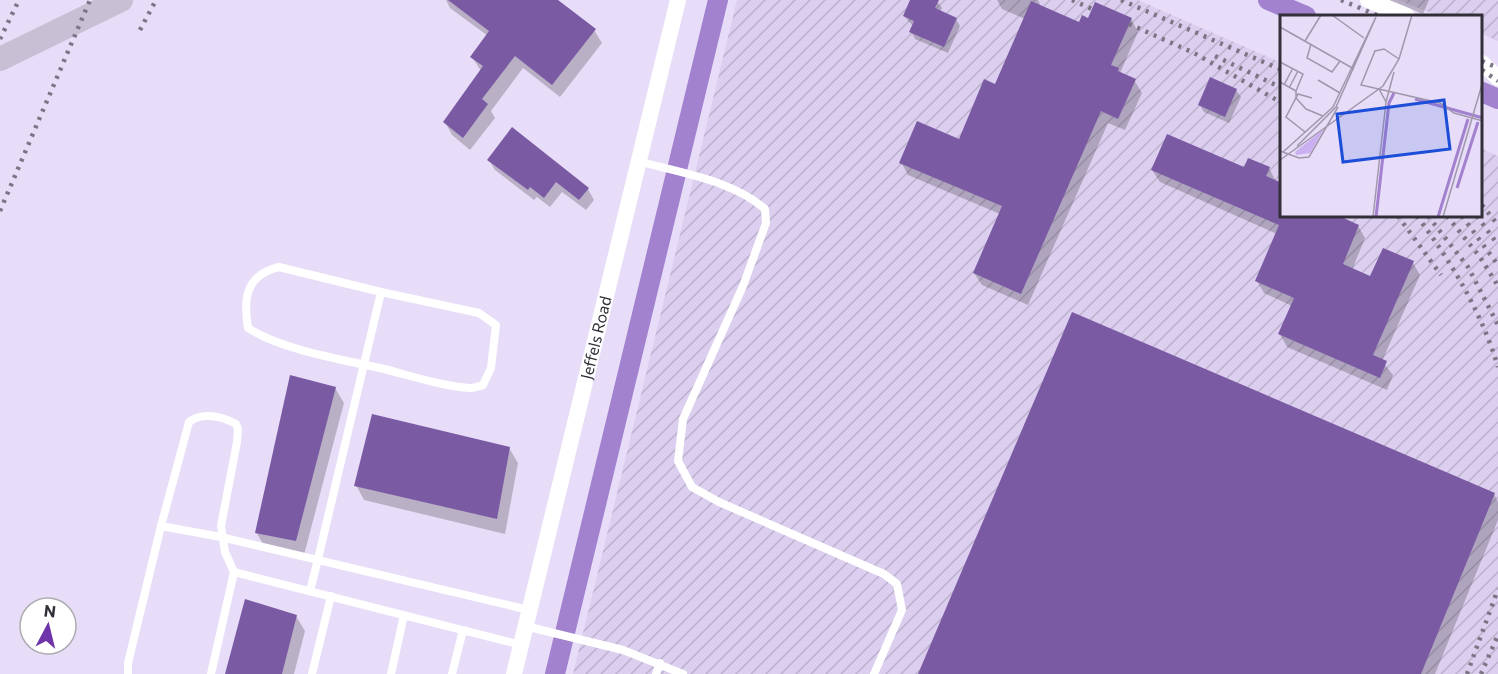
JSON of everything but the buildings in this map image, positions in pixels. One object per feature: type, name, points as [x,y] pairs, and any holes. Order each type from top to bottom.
[{"type":"main road","points":[[0,59],[121,0]]},
{"type":"street","name":"Jeffels Road","points":[[514,674],[678,0]]},
{"type":"street","points":[[1368,0],[1405,15]]},
{"type":"street","points":[[1483,64],[1498,77]]},
{"type":"lane","points":[[638,161],[708,180],[752,198],[765,209],[766,223],[743,286],[682,419],[678,461],[692,487],[719,502],[884,574],[897,584],[902,610],[874,674]]},
{"type":"lane","points":[[279,267],[381,292],[479,313],[496,325],[491,368],[483,385],[472,388],[364,364],[261,337],[248,328],[245,309],[250,285],[262,271],[279,267]]},
{"type":"lane","points":[[310,591],[381,292]]},
{"type":"lane","points":[[129,674],[128,663],[189,422],[196,416],[206,415],[230,420],[238,429],[221,520],[221,537],[234,572],[211,674]]},
{"type":"lane","points":[[162,525],[529,609]]},
{"type":"lane","points":[[234,572],[521,645]]},
{"type":"lane","points":[[312,674],[331,596]]},
{"type":"lane","points":[[390,674],[404,615]]},
{"type":"lane","points":[[525,626],[613,647],[660,663],[683,674]]},
{"type":"lane","points":[[452,674],[463,630]]},
{"type":"lane","points":[[656,674],[660,663]]},
{"type":"shaded area","points":[[737,0],[1138,0],[1280,62],[1280,218],[1483,218],[1483,149],[1498,156],[1498,674],[573,674]]},
{"type":"shaded area","points":[[1398,0],[1498,0],[1498,41],[1483,34],[1483,15],[1436,15]]},
{"type":"waterway","points":[[555,674],[718,0]]},
{"type":"waterway","points":[[1268,0],[1304,15]]},
{"type":"waterway","points":[[1483,92],[1498,99]]},
{"type":"railway","points":[[0,39],[19,0]]},
{"type":"railway","points":[[0,211],[90,0]]},
{"type":"railway","points":[[140,30],[156,0]]},
{"type":"railway","points":[[1072,0],[1092,9]]},
{"type":"railway","points":[[1121,0],[1280,69]]},
{"type":"railway","points":[[1341,0],[1377,15]]},
{"type":"railway","points":[[1129,24],[1194,53],[1280,102]]},
{"type":"railway","points":[[1215,56],[1280,87]]},
{"type":"railway","points":[[1483,61],[1498,68]]},
{"type":"railway","points":[[1483,71],[1498,81]]},
{"type":"railway","points":[[1483,206],[1498,225]]},
{"type":"railway","points":[[1399,218],[1441,275]]},
{"type":"railway","points":[[1418,218],[1464,288],[1483,326],[1498,367]]},
{"type":"railway","points":[[1430,218],[1468,267],[1498,325]]},
{"type":"railway","points":[[1449,218],[1480,257],[1498,286]]},
{"type":"railway","points":[[1463,218],[1498,265]]},
{"type":"railway","points":[[1478,218],[1498,245]]},
{"type":"railway","points":[[1467,674],[1498,589]]},
{"type":"railway","points":[[1481,674],[1498,635]]}]
